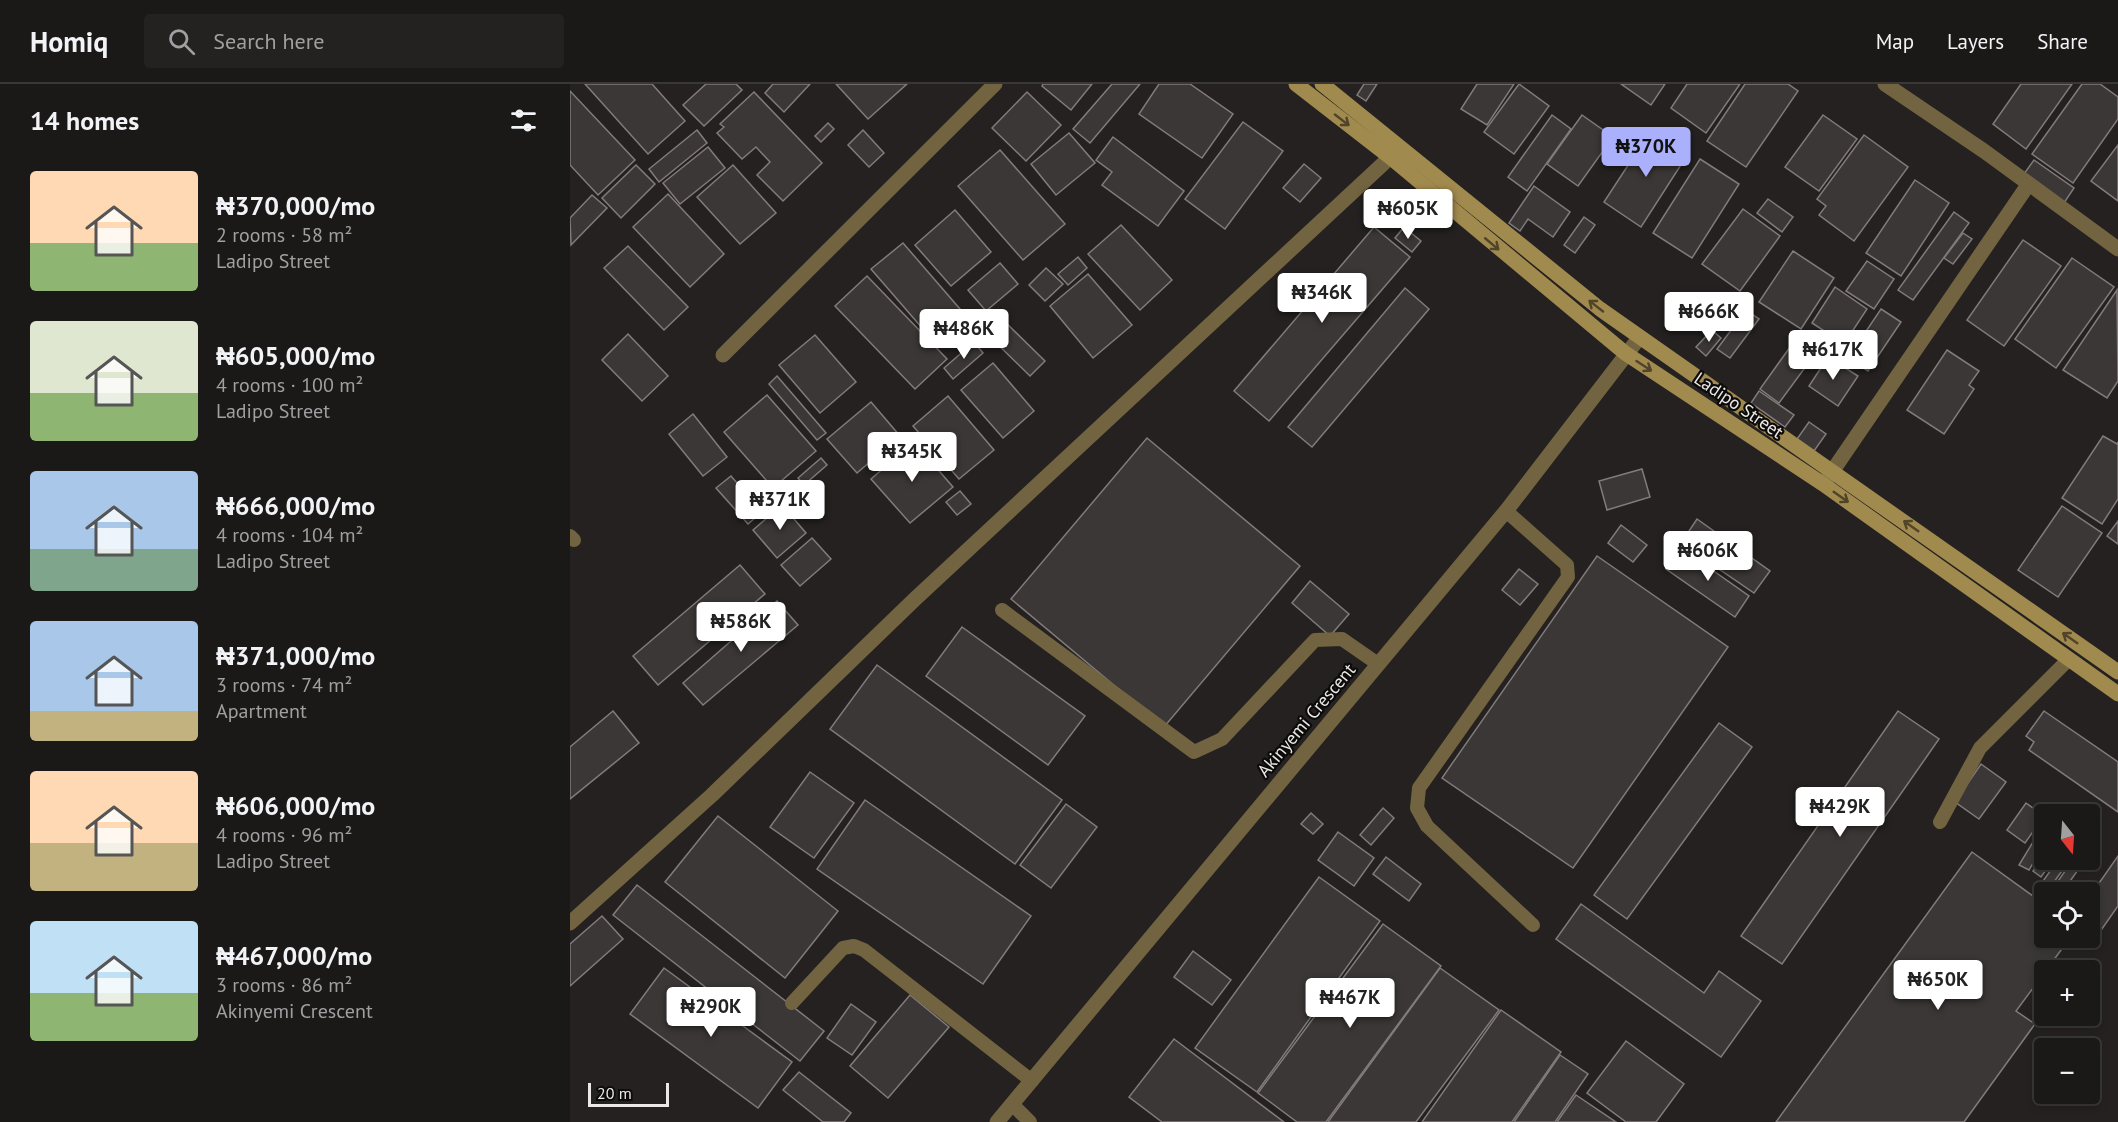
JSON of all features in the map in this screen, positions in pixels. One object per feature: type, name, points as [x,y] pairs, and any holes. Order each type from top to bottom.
[{"type":"main road","name":"Ladipo Street","points":[[1296,84],[1390,157],[1625,353],[1823,484],[2118,694]]},
{"type":"main road","name":"Ladipo Street","points":[[1322,84],[1639,338],[1833,470],[2118,672]]},
{"type":"street","points":[[723,355],[995,84]]},
{"type":"street","points":[[1885,84],[2118,249]]},
{"type":"street","points":[[570,923],[712,795],[915,599],[1402,146]]},
{"type":"street","points":[[1823,484],[2028,185]]},
{"type":"street","name":"Akinyemi Crescent","points":[[997,1122],[1506,511],[1625,353],[1639,338]]},
{"type":"lane","points":[[1506,511],[1567,566],[1568,577],[1419,788],[1417,808],[1427,826],[1533,925]]},
{"type":"lane","points":[[1002,610],[1194,752],[1222,740],[1315,640],[1342,639],[1378,664]]},
{"type":"lane","points":[[1940,822],[1980,748],[2069,659]]},
{"type":"lane","points":[[792,1004],[843,948],[854,946],[864,950],[1032,1081]]},
{"type":"lane","points":[[1012,1104],[1030,1122]]},
{"type":"building","points":[[585,84],[652,84],[685,121],[648,154]]},
{"type":"building","points":[[706,84],[736,84],[742,90],[704,126],[683,105]]},
{"type":"building","points":[[773,84],[810,84],[784,112],[765,93]]},
{"type":"building","points":[[836,84],[907,84],[868,119]]},
{"type":"building","points":[[1043,84],[1092,84],[1071,110],[1042,86]]},
{"type":"building","points":[[1112,84],[1140,84],[1090,143],[1073,129]]},
{"type":"building","points":[[1159,84],[1190,84],[1233,114],[1202,158],[1139,114]]},
{"type":"building","points":[[1364,84],[1377,84],[1366,101],[1357,95]]},
{"type":"building","points":[[1477,84],[1514,84],[1487,125],[1461,109]]},
{"type":"building","points":[[1519,84],[1549,106],[1514,154],[1484,132]]},
{"type":"building","points":[[1621,84],[1665,84],[1651,105]]},
{"type":"building","points":[[1687,84],[1740,84],[1706,133],[1671,108]]},
{"type":"building","points":[[1745,84],[1788,84],[1798,91],[1746,167],[1707,141]]},
{"type":"building","points":[[2021,84],[2072,84],[2026,149],[1993,124]]},
{"type":"building","points":[[2082,84],[2100,84],[2118,97],[2118,119],[2073,183],[2032,154]]},
{"type":"building","points":[[570,91],[635,160],[598,195],[570,165]]},
{"type":"building","points":[[754,92],[822,163],[783,201],[757,175],[770,162],[756,147],[742,159],[717,133],[724,127],[720,124]]},
{"type":"building","points":[[1027,92],[1061,125],[1026,161],[992,128]]},
{"type":"building","points":[[1552,115],[1571,129],[1527,191],[1508,177]]},
{"type":"building","points":[[1582,115],[1613,137],[1578,186],[1547,164]]},
{"type":"building","points":[[1823,115],[1857,139],[1819,191],[1785,167]]},
{"type":"building","points":[[1243,122],[1283,151],[1225,229],[1185,199]]},
{"type":"building","points":[[828,123],[834,129],[821,142],[815,136]]},
{"type":"building","points":[[697,130],[707,143],[659,182],[649,169]]},
{"type":"building","points":[[863,130],[884,153],[869,167],[848,145]]},
{"type":"building","points":[[1651,130],[1688,154],[1641,227],[1604,202]]},
{"type":"building","points":[[1069,133],[1095,163],[1056,195],[1031,164]]},
{"type":"building","points":[[1864,135],[1908,167],[1854,241],[1819,215],[1826,206],[1817,199]]},
{"type":"building","points":[[1113,137],[1184,191],[1158,226],[1102,185],[1112,172],[1096,160]]},
{"type":"building","points":[[2118,145],[2118,201],[2091,181]]},
{"type":"building","points":[[708,147],[725,168],[680,204],[663,183]]},
{"type":"building","points":[[1000,150],[1065,224],[1023,260],[958,186]]},
{"type":"building","points":[[1700,159],[1739,184],[1692,258],[1653,233]]},
{"type":"building","points":[[2034,160],[2074,188],[2062,206],[2021,178]]},
{"type":"building","points":[[1304,164],[1321,178],[1300,202],[1283,188]]},
{"type":"building","points":[[636,165],[655,184],[621,218],[602,198]]},
{"type":"building","points":[[733,165],[776,213],[740,244],[697,197]]},
{"type":"building","points":[[1915,180],[1949,203],[1901,276],[1866,253]]},
{"type":"building","points":[[1534,186],[1570,212],[1553,237],[1528,219],[1520,231],[1509,223]]},
{"type":"building","points":[[668,194],[724,254],[690,287],[633,227]]},
{"type":"building","points":[[592,195],[607,208],[571,245],[570,218]]},
{"type":"building","points":[[1768,199],[1793,217],[1782,232],[1757,213]]},
{"type":"building","points":[[1743,209],[1780,236],[1740,291],[1702,264]]},
{"type":"building","points":[[955,210],[991,252],[951,286],[915,245]]},
{"type":"building","points":[[1954,212],[1969,223],[1913,300],[1898,290]]},
{"type":"building","points":[[1584,217],[1595,225],[1575,253],[1564,245]]},
{"type":"building","points":[[1121,225],[1172,280],[1140,310],[1088,254]]},
{"type":"building","points":[[1374,227],[1410,257],[1269,421],[1234,391]]},
{"type":"building","points":[[1404,227],[1421,241],[1412,252],[1395,238]]},
{"type":"building","points":[[1963,233],[1972,239],[1953,264],[1944,258]]},
{"type":"building","points":[[2023,240],[2061,266],[2004,346],[1967,320]]},
{"type":"building","points":[[903,243],[960,309],[929,336],[871,269]]},
{"type":"building","points":[[628,246],[688,307],[664,330],[604,268]]},
{"type":"building","points":[[1793,251],[1834,278],[1801,329],[1759,302]]},
{"type":"building","points":[[1078,257],[1087,268],[1068,285],[1058,274]]},
{"type":"building","points":[[2072,258],[2114,287],[2056,368],[2015,339]]},
{"type":"building","points":[[1867,261],[1894,279],[1874,309],[1846,291]]},
{"type":"building","points":[[1000,263],[1018,284],[986,311],[968,290]]},
{"type":"building","points":[[1046,268],[1063,284],[1045,301],[1029,285]]},
{"type":"building","points":[[1088,274],[1132,325],[1093,358],[1050,306]]},
{"type":"building","points":[[867,276],[947,359],[915,389],[835,306]]},
{"type":"building","points":[[1835,287],[1867,309],[1844,344],[1812,323]]},
{"type":"building","points":[[1405,288],[1429,309],[1312,447],[1288,427]]},
{"type":"building","points":[[2117,290],[2118,381],[2107,398],[2063,370]]},
{"type":"building","points":[[1881,309],[1901,322],[1868,371],[1848,358]]},
{"type":"building","points":[[1746,310],[1759,319],[1730,358],[1717,349]]},
{"type":"building","points":[[999,316],[1045,361],[1030,376],[984,331]]},
{"type":"building","points":[[1712,330],[1721,338],[1706,356],[1696,347]]},
{"type":"building","points":[[628,334],[668,376],[642,401],[602,360]]},
{"type":"building","points":[[815,335],[856,382],[820,413],[779,365]]},
{"type":"building","points":[[1798,336],[1818,350],[1779,403],[1760,389]]},
{"type":"building","points":[[974,342],[983,353],[953,379],[944,368]]},
{"type":"building","points":[[1947,350],[1979,371],[1969,385],[1974,389],[1944,434],[1907,410]]},
{"type":"building","points":[[1828,357],[1858,376],[1838,406],[1809,386]]},
{"type":"building","points":[[993,363],[1034,411],[1003,438],[961,390]]},
{"type":"building","points":[[777,376],[826,433],[817,440],[769,384]]},
{"type":"building","points":[[1759,391],[1794,415],[1785,427],[1751,403]]},
{"type":"building","points":[[767,395],[816,451],[773,488],[724,432]]},
{"type":"building","points":[[948,396],[994,450],[959,479],[913,426]]},
{"type":"building","points":[[871,402],[900,436],[857,473],[827,439]]},
{"type":"building","points":[[693,414],[727,457],[703,476],[669,434]]},
{"type":"building","points":[[1809,422],[1826,434],[1814,451],[1797,439]]},
{"type":"building","points":[[2103,436],[2117,444],[2118,442],[2118,499],[2102,524],[2062,498]]},
{"type":"building","points":[[1147,438],[1300,566],[1164,727],[1011,599]]},
{"type":"building","points":[[914,442],[953,487],[910,523],[871,479]]},
{"type":"building","points":[[821,458],[827,465],[804,485],[798,478]]},
{"type":"building","points":[[1642,469],[1650,497],[1607,510],[1599,481]]},
{"type":"building","points":[[731,476],[762,512],[748,524],[716,488]]},
{"type":"building","points":[[960,491],[971,504],[957,515],[946,502]]},
{"type":"building","points":[[782,505],[806,533],[777,558],[753,530]]},
{"type":"building","points":[[2062,506],[2102,533],[2058,597],[2018,570]]},
{"type":"building","points":[[1697,519],[1770,571],[1754,593],[1681,543]]},
{"type":"building","points":[[2118,521],[2118,544],[2107,536]]},
{"type":"building","points":[[1621,525],[1647,545],[1633,562],[1608,543]]},
{"type":"building","points":[[812,538],[831,559],[800,586],[781,565]]},
{"type":"building","points":[[1681,548],[1749,596],[1735,617],[1666,569]]},
{"type":"building","points":[[1597,556],[1728,647],[1573,868],[1442,778]]},
{"type":"building","points":[[740,565],[765,594],[658,685],[633,656]]},
{"type":"building","points":[[1519,569],[1538,584],[1520,605],[1502,590]]},
{"type":"building","points":[[1310,581],[1349,614],[1330,636],[1292,603]]},
{"type":"building","points":[[777,601],[798,625],[703,705],[683,683]]},
{"type":"building","points":[[962,627],[1085,716],[1048,765],[926,676]]},
{"type":"building","points":[[877,665],[1062,800],[1015,864],[830,729]]},
{"type":"building","points":[[613,711],[639,743],[570,799],[570,747]]},
{"type":"building","points":[[1898,711],[1939,739],[1782,964],[1741,936]]},
{"type":"building","points":[[2044,711],[2118,762],[2118,812],[2029,750],[2034,742],[2026,736]]},
{"type":"building","points":[[1719,723],[1752,747],[1627,919],[1594,895]]},
{"type":"building","points":[[1981,764],[2006,782],[1979,819],[1955,802]]},
{"type":"building","points":[[810,772],[854,803],[814,858],[770,827]]},
{"type":"building","points":[[865,800],[1031,916],[983,984],[817,869]]},
{"type":"building","points":[[2026,803],[2034,809],[2034,830],[2025,843],[2007,830]]},
{"type":"building","points":[[1066,804],[1097,827],[1051,888],[1020,865]]},
{"type":"building","points":[[1383,808],[1394,818],[1371,845],[1360,835]]},
{"type":"building","points":[[1311,813],[1323,824],[1313,834],[1301,824]]},
{"type":"building","points":[[718,816],[838,911],[785,978],[665,882]]},
{"type":"building","points":[[1338,832],[1374,858],[1354,886],[1318,860]]},
{"type":"building","points":[[2034,840],[2034,862],[2029,870],[2019,865]]},
{"type":"building","points":[[1972,852],[2034,897],[2034,948],[2063,948],[2054,960],[2034,960],[2034,987],[2016,1011],[2034,1025],[1964,1122],[1776,1122]]},
{"type":"building","points":[[2118,856],[2118,906],[2100,932],[2100,882]]},
{"type":"building","points":[[1386,857],[1421,884],[1409,901],[1373,874]]},
{"type":"building","points":[[2034,870],[2046,870],[2041,877]]},
{"type":"building","points":[[2051,870],[2063,870],[2054,882],[2043,881]]},
{"type":"building","points":[[2066,870],[2078,870],[2070,882],[2058,881]]},
{"type":"building","points":[[1319,877],[1380,921],[1257,1092],[1195,1048]]},
{"type":"building","points":[[637,885],[824,1031],[800,1061],[613,915]]},
{"type":"building","points":[[1581,904],[1704,993],[1719,971],[1761,1001],[1721,1057],[1556,939]]},
{"type":"building","points":[[602,916],[623,939],[570,986],[570,944]]},
{"type":"building","points":[[1383,924],[1441,966],[1326,1122],[1297,1122],[1258,1093]]},
{"type":"building","points":[[1193,951],[1231,980],[1212,1005],[1174,977]]},
{"type":"building","points":[[664,968],[792,1062],[758,1108],[630,1014]]},
{"type":"building","points":[[1440,968],[1499,1010],[1416,1122],[1328,1122]]},
{"type":"building","points":[[910,995],[949,1027],[888,1098],[850,1066]]},
{"type":"building","points":[[851,1004],[876,1022],[852,1055],[827,1038]]},
{"type":"building","points":[[1501,1010],[1561,1052],[1512,1122],[1422,1122]]},
{"type":"building","points":[[1174,1039],[1284,1122],[1162,1122],[1129,1097]]},
{"type":"building","points":[[1626,1041],[1684,1084],[1656,1122],[1626,1122],[1587,1093]]},
{"type":"building","points":[[1560,1055],[1588,1074],[1555,1122],[1514,1122]]},
{"type":"building","points":[[799,1072],[851,1113],[844,1122],[823,1122],[783,1090]]},
{"type":"building","points":[[1576,1095],[1616,1122],[1557,1122]]}]
